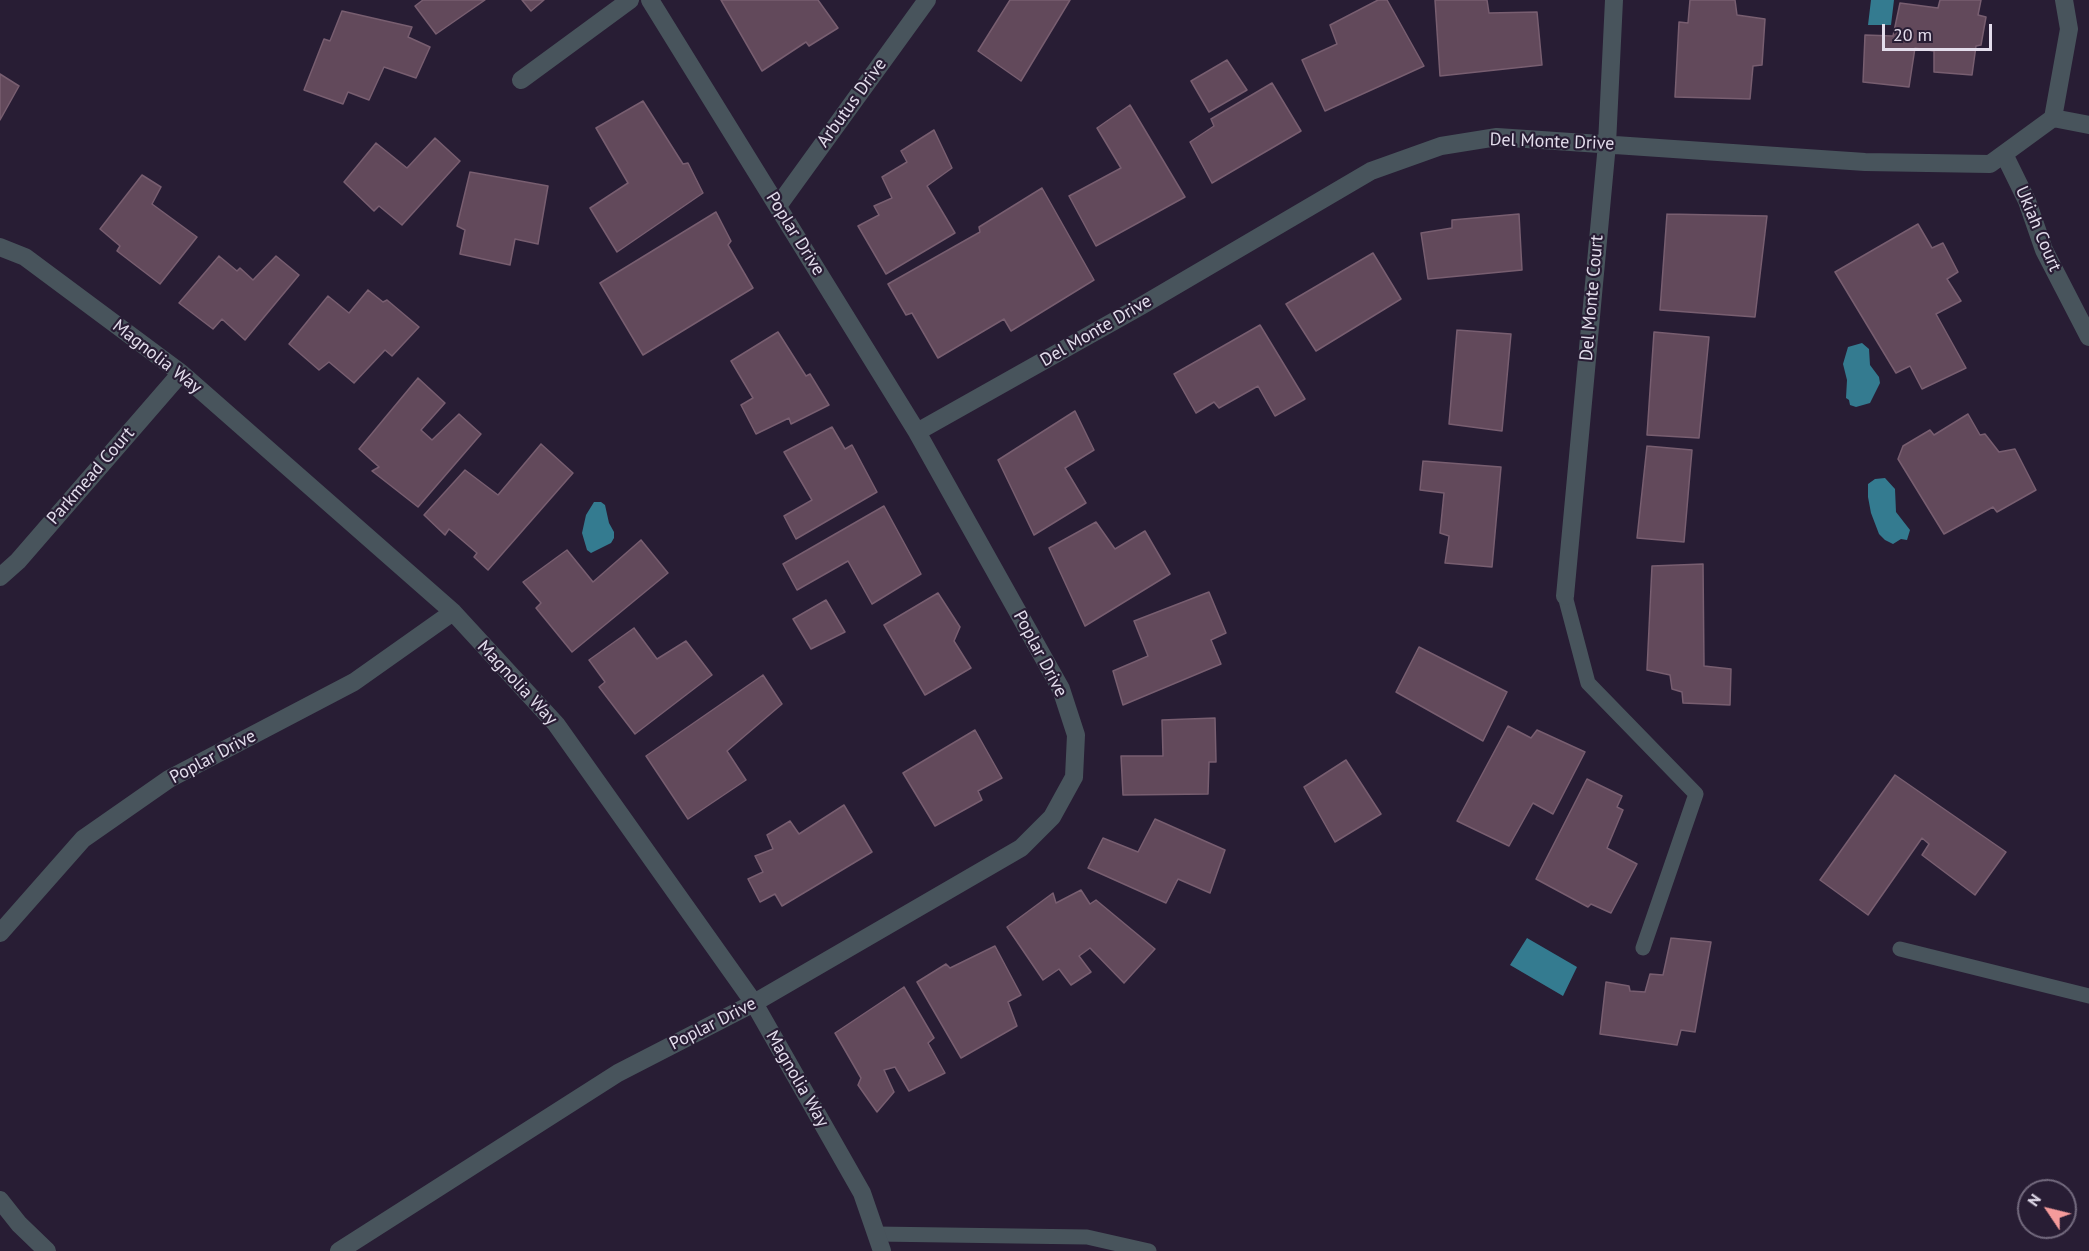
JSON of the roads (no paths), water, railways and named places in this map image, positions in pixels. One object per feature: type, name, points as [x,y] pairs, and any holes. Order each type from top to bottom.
[{"type":"street","points":[[521,80],[630,0]]},
{"type":"street","name":"Poplar Drive","points":[[339,1251],[618,1072],[754,1003],[1021,849],[1052,817],[1074,777],[1076,735],[1061,689],[917,432],[650,0]]},
{"type":"street","name":"Arbutus Drive","points":[[778,206],[927,0]]},
{"type":"street","name":"Del Monte Court","points":[[1565,596],[1606,144],[1614,0]]},
{"type":"street","points":[[2064,0],[2069,29],[2053,118],[2089,125]]},
{"type":"street","name":"Del Monte Drive","points":[[917,432],[1141,306],[1371,171],[1441,146],[1497,137],[1865,162],[1990,164],[2053,118]]},
{"type":"street","name":"Ukiah Court","points":[[2004,154],[2027,201],[2044,250],[2089,337]]},
{"type":"street","name":"Magnolia Way","points":[[0,248],[25,256],[181,373],[453,612],[556,724],[754,1003],[862,1193],[879,1242]]},
{"type":"street","name":"Parkmead Court","points":[[0,577],[18,561],[181,373]]},
{"type":"street","name":"Poplar Drive","points":[[0,933],[83,839],[170,779],[354,682],[453,612]]},
{"type":"street","points":[[0,1200],[19,1224],[47,1251]]},
{"type":"lane","points":[[1565,596],[1588,683],[1696,794],[1643,948]]},
{"type":"lane","points":[[1900,949],[2089,996]]},
{"type":"lane","points":[[879,1242],[1087,1237],[1149,1251]]},
{"type":"water","points":[[1871,0],[1894,0],[1891,25],[1868,25]]},
{"type":"water","points":[[1862,343],[1869,349],[1870,365],[1879,377],[1880,383],[1870,403],[1856,407],[1850,405],[1846,398],[1847,380],[1843,364],[1848,347]]},
{"type":"water","points":[[1885,478],[1895,489],[1896,512],[1910,530],[1907,540],[1901,539],[1893,544],[1879,534],[1868,497],[1868,484],[1875,479]]},
{"type":"water","points":[[594,502],[601,502],[605,505],[614,538],[611,543],[591,553],[587,550],[582,533],[586,515]]},
{"type":"water","points":[[1527,938],[1577,967],[1563,996],[1510,965]]}]
